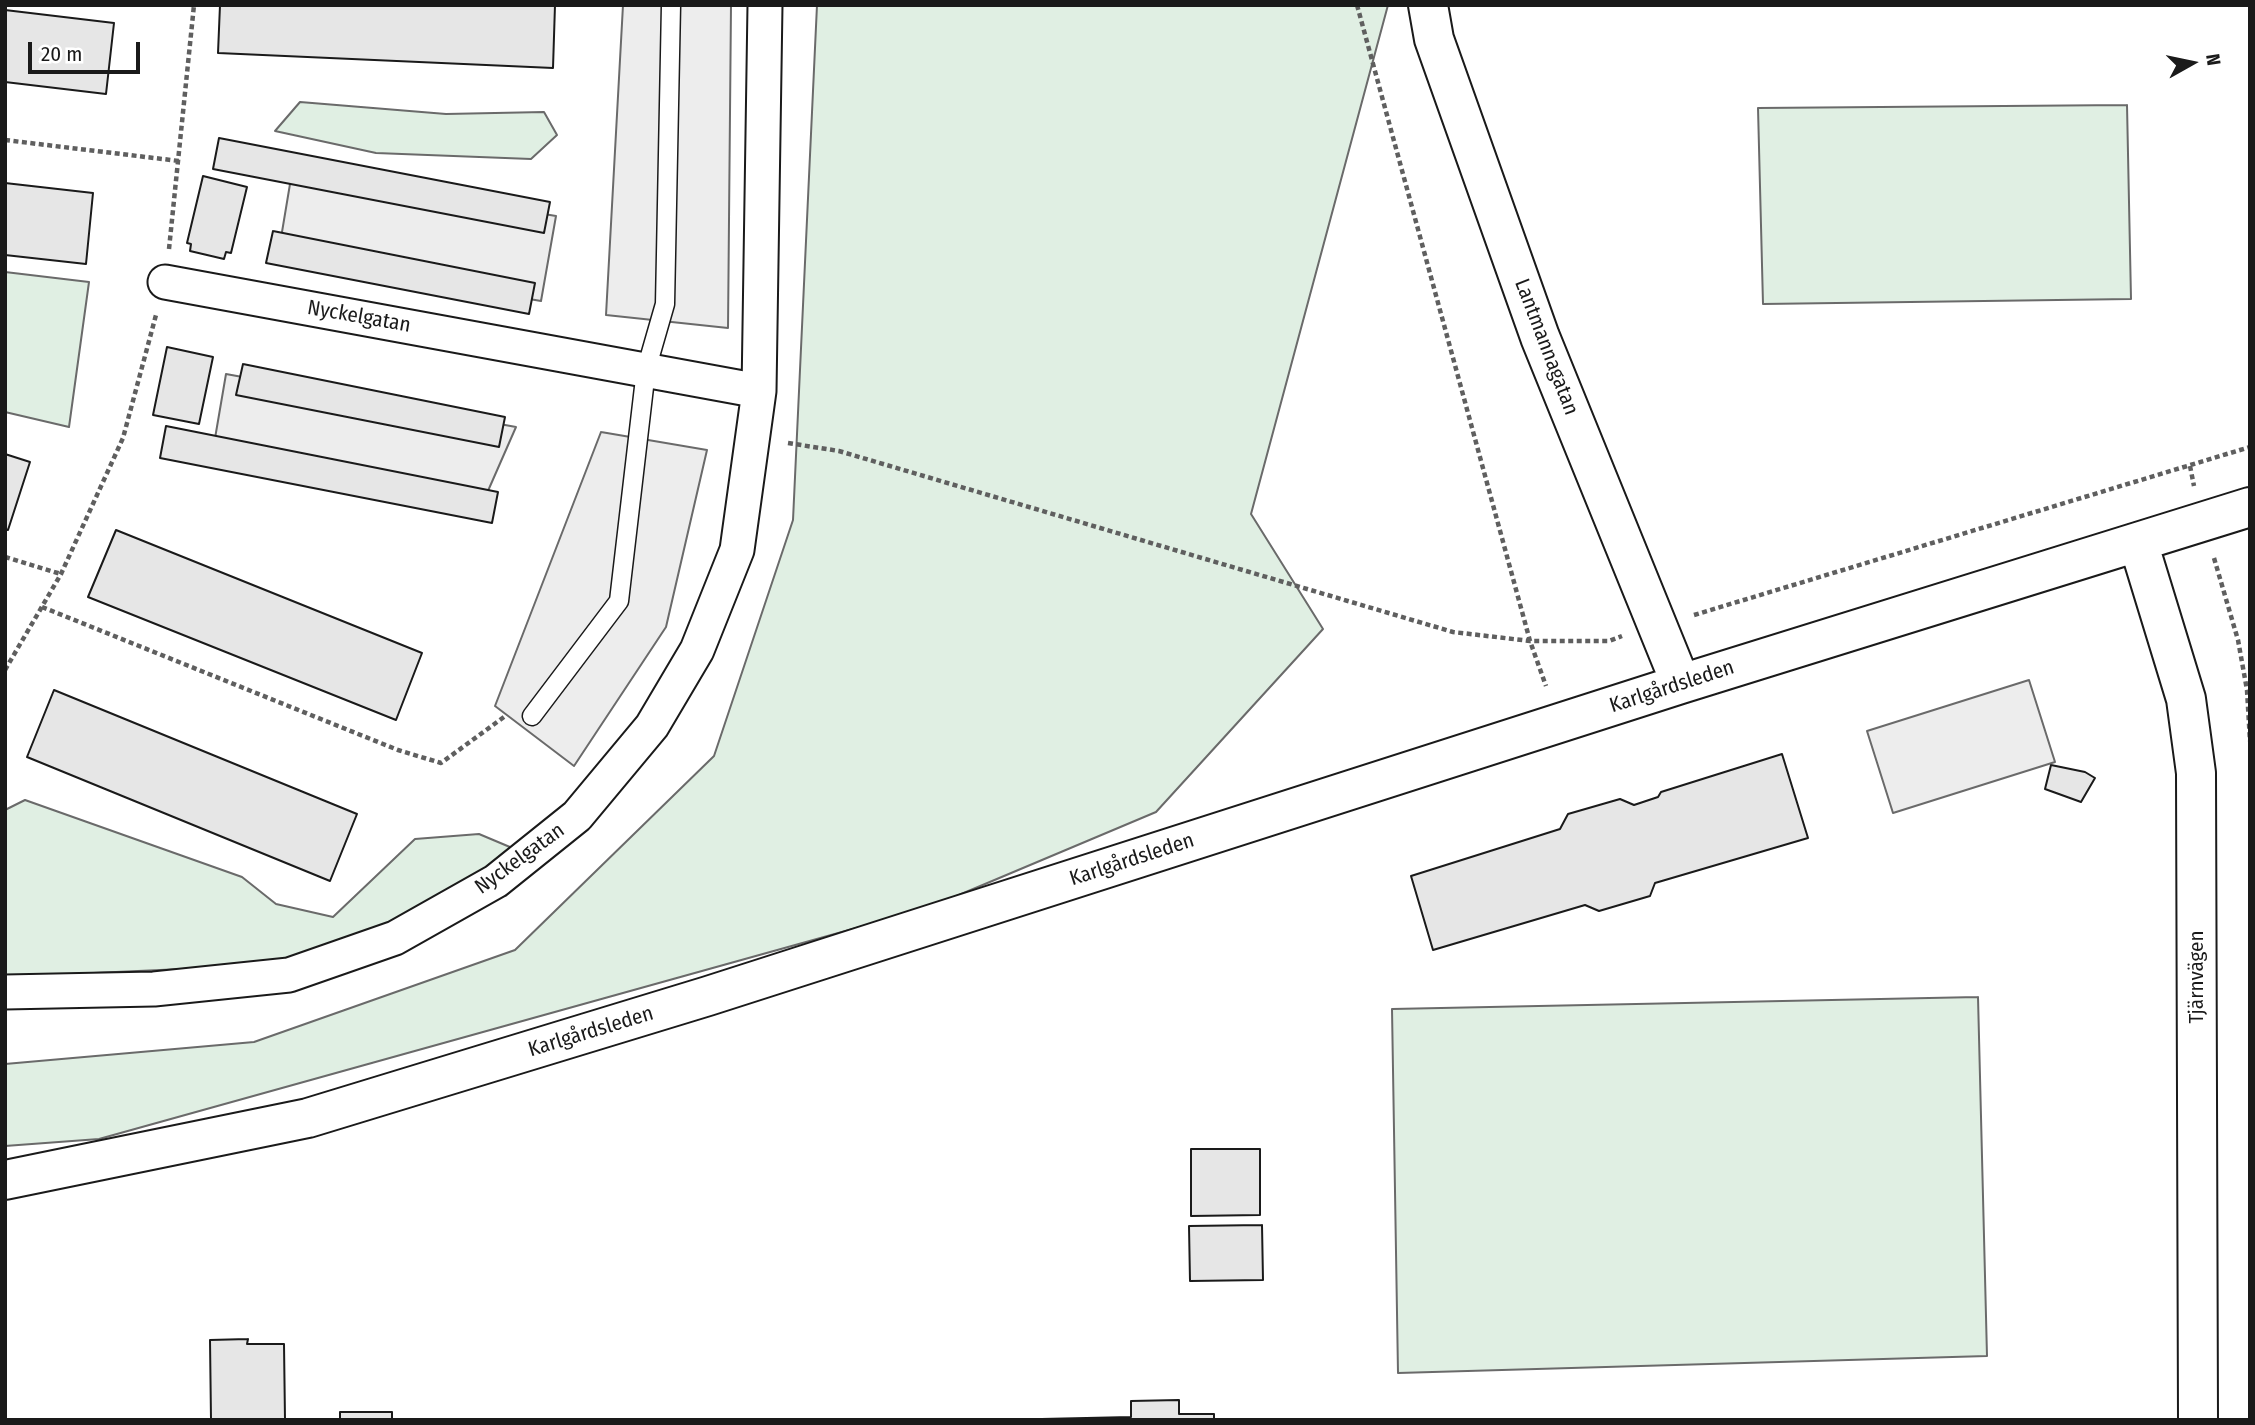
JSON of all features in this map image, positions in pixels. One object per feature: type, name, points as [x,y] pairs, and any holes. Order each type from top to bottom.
[{"type":"street","name":"Nyckelgatan","points":[[5,992],[154,989],[289,975],[395,939],[496,881],[577,816],[652,726],[697,650],[737,550],[759,391],[765,5]]},
{"type":"street","name":"Lantmannagatan","points":[[1428,5],[1434,39],[1540,337],[1655,626],[1681,684]]},
{"type":"street","name":"Nyckelgatan","points":[[165,282],[759,391]]},
{"type":"street","name":"Karlgårdsleden","points":[[5,1181],[308,1118],[708,996],[1558,723],[2250,507]]},
{"type":"street","name":"Tjärnvägen","points":[[2138,541],[2186,699],[2196,773],[2198,1420]]},
{"type":"lane","points":[[533,716],[619,601],[646,370],[665,304],[671,5]]},
{"type":"path","points":[[5,670],[61,574],[123,438],[165,282],[194,5]]},
{"type":"path","points":[[1357,5],[1530,641],[1558,723]]},
{"type":"path","points":[[5,140],[179,161]]},
{"type":"path","points":[[753,438],[839,451],[1454,632],[1530,641],[1609,640],[2250,447]]},
{"type":"path","points":[[2190,466],[2202,522],[2238,640],[2247,690],[2250,741]]},
{"type":"path","points":[[5,557],[61,574]]},
{"type":"path","points":[[42,607],[398,750],[441,763],[508,715],[533,716]]},
{"type":"green space","points":[[817,5],[1388,5],[1251,514],[1323,629],[1156,812],[928,908],[99,1139],[5,1146],[5,1064],[254,1042],[515,950],[714,756],[793,520]]},
{"type":"green space","points":[[300,102],[446,114],[544,112],[557,135],[531,159],[376,153],[275,131]]},
{"type":"green space","points":[[2127,105],[2131,299],[1763,304],[1758,108]]},
{"type":"green space","points":[[5,272],[89,282],[69,427],[5,412]]},
{"type":"green space","points":[[25,800],[242,877],[276,904],[333,917],[415,839],[479,834],[517,850],[435,906],[293,964],[5,977],[5,810]]},
{"type":"green space","points":[[1978,997],[1987,1356],[1398,1373],[1392,1009]]},
{"type":"shaded area","points":[[623,5],[731,5],[728,328],[606,315]]},
{"type":"shaded area","points":[[292,172],[556,216],[541,301],[278,256]]},
{"type":"shaded area","points":[[226,374],[516,427],[484,500],[213,450]]},
{"type":"shaded area","points":[[601,432],[707,450],[666,627],[574,766],[495,706]]},
{"type":"shaded area","points":[[2029,680],[2055,762],[1893,813],[1867,731]]},
{"type":"building","points":[[220,5],[555,5],[553,68],[218,53]]},
{"type":"building","points":[[5,10],[114,23],[106,94],[5,82]]},
{"type":"building","points":[[219,138],[550,202],[544,233],[213,169]]},
{"type":"building","points":[[203,176],[247,187],[231,253],[226,252],[224,259],[190,251],[191,244],[187,243]]},
{"type":"building","points":[[5,183],[93,193],[86,264],[5,255]]},
{"type":"building","points":[[273,231],[535,283],[529,314],[266,263]]},
{"type":"building","points":[[167,347],[213,357],[199,424],[153,415]]},
{"type":"building","points":[[243,364],[505,417],[499,447],[236,395]]},
{"type":"building","points":[[166,426],[498,492],[492,523],[160,458]]},
{"type":"building","points":[[5,454],[30,462],[8,530],[5,529]]},
{"type":"building","points":[[116,530],[422,653],[396,720],[88,597]]},
{"type":"building","points":[[54,690],[357,814],[330,881],[27,757]]},
{"type":"building","points":[[1782,754],[1808,838],[1655,883],[1650,896],[1599,911],[1585,905],[1433,950],[1411,876],[1560,829],[1568,814],[1620,799],[1634,805],[1658,797],[1661,792]]},
{"type":"building","points":[[2051,765],[2085,772],[2095,778],[2081,802],[2045,789]]},
{"type":"building","points":[[1191,1149],[1260,1149],[1260,1215],[1191,1216]]},
{"type":"building","points":[[1262,1225],[1263,1280],[1190,1281],[1189,1226]]},
{"type":"building","points":[[248,1339],[247,1344],[284,1344],[285,1420],[211,1420],[210,1340]]},
{"type":"building","points":[[1179,1400],[1179,1414],[1214,1414],[1214,1420],[997,1420],[1131,1417],[1131,1401]]},
{"type":"building","points":[[340,1412],[392,1412],[392,1420],[340,1420]]}]
